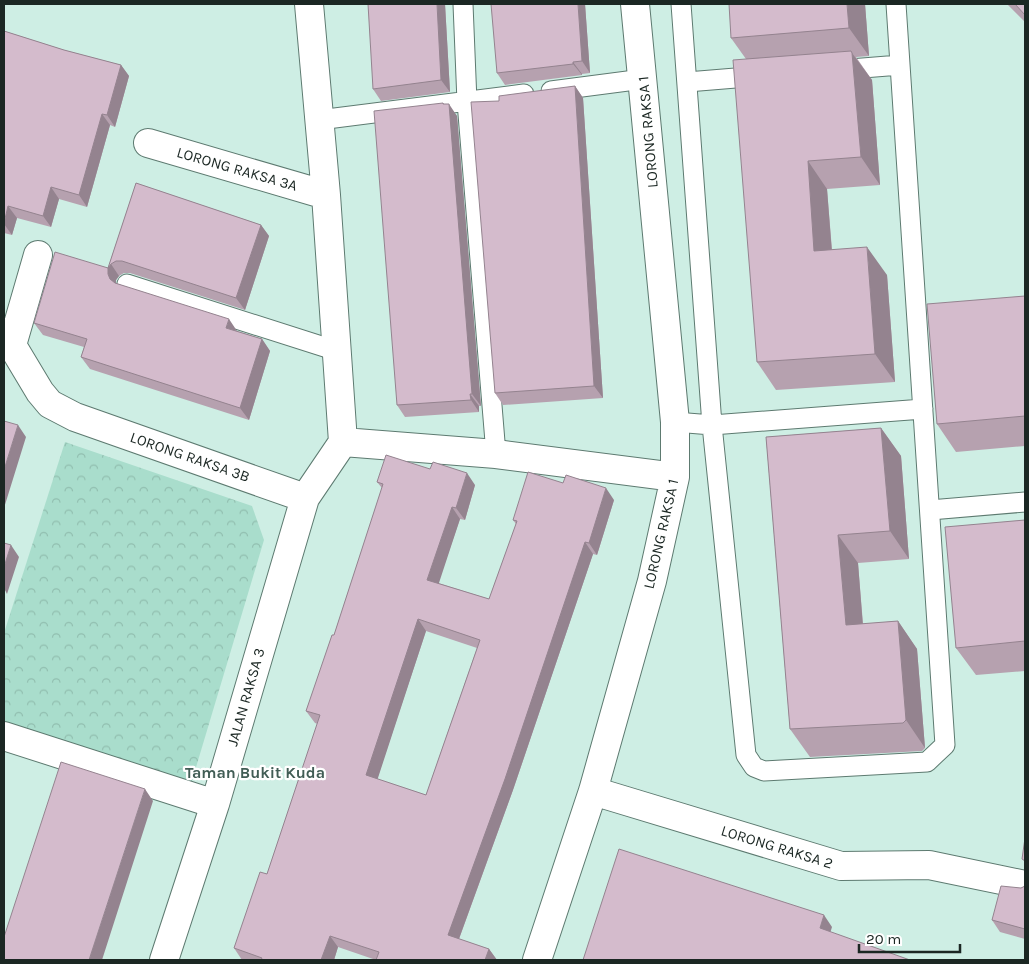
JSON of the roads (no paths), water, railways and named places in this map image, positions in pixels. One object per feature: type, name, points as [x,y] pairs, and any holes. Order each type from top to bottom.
[{"type":"street","points":[[309,4],[326,195],[343,442],[496,454],[675,477]]},
{"type":"street","name":"LORONG RAKSA 1","points":[[536,960],[593,791],[652,581],[675,477],[675,422],[635,4]]},
{"type":"street","name":"LORONG RAKSA 3A","points":[[148,143],[326,195]]},
{"type":"street","points":[[8,339],[38,255]]},
{"type":"street","name":"LORONG RAKSA 3B","points":[[8,339],[40,392],[50,404],[75,417],[306,498]]},
{"type":"street","name":"JALAN RAKSA 3","points":[[164,960],[215,804],[306,498],[343,442]]},
{"type":"street","points":[[4,736],[215,804]]},
{"type":"street","name":"LORONG RAKSA 2","points":[[593,791],[841,866],[929,865],[1025,885]]},
{"type":"lane","points":[[462,4],[467,102],[496,454]]},
{"type":"lane","points":[[681,4],[712,425],[746,755],[754,767],[764,771],[927,762],[945,744],[896,4]]},
{"type":"lane","points":[[823,71],[900,65]]},
{"type":"lane","points":[[687,82],[774,75]]},
{"type":"lane","points":[[320,120],[643,79]]},
{"type":"lane","points":[[127,284],[337,351]]},
{"type":"lane","points":[[675,422],[712,425],[923,409]]},
{"type":"lane","points":[[930,510],[1025,502]]},
{"type":"district","name":"Taman Bukit Kuda","points":[[255,772]]}]
